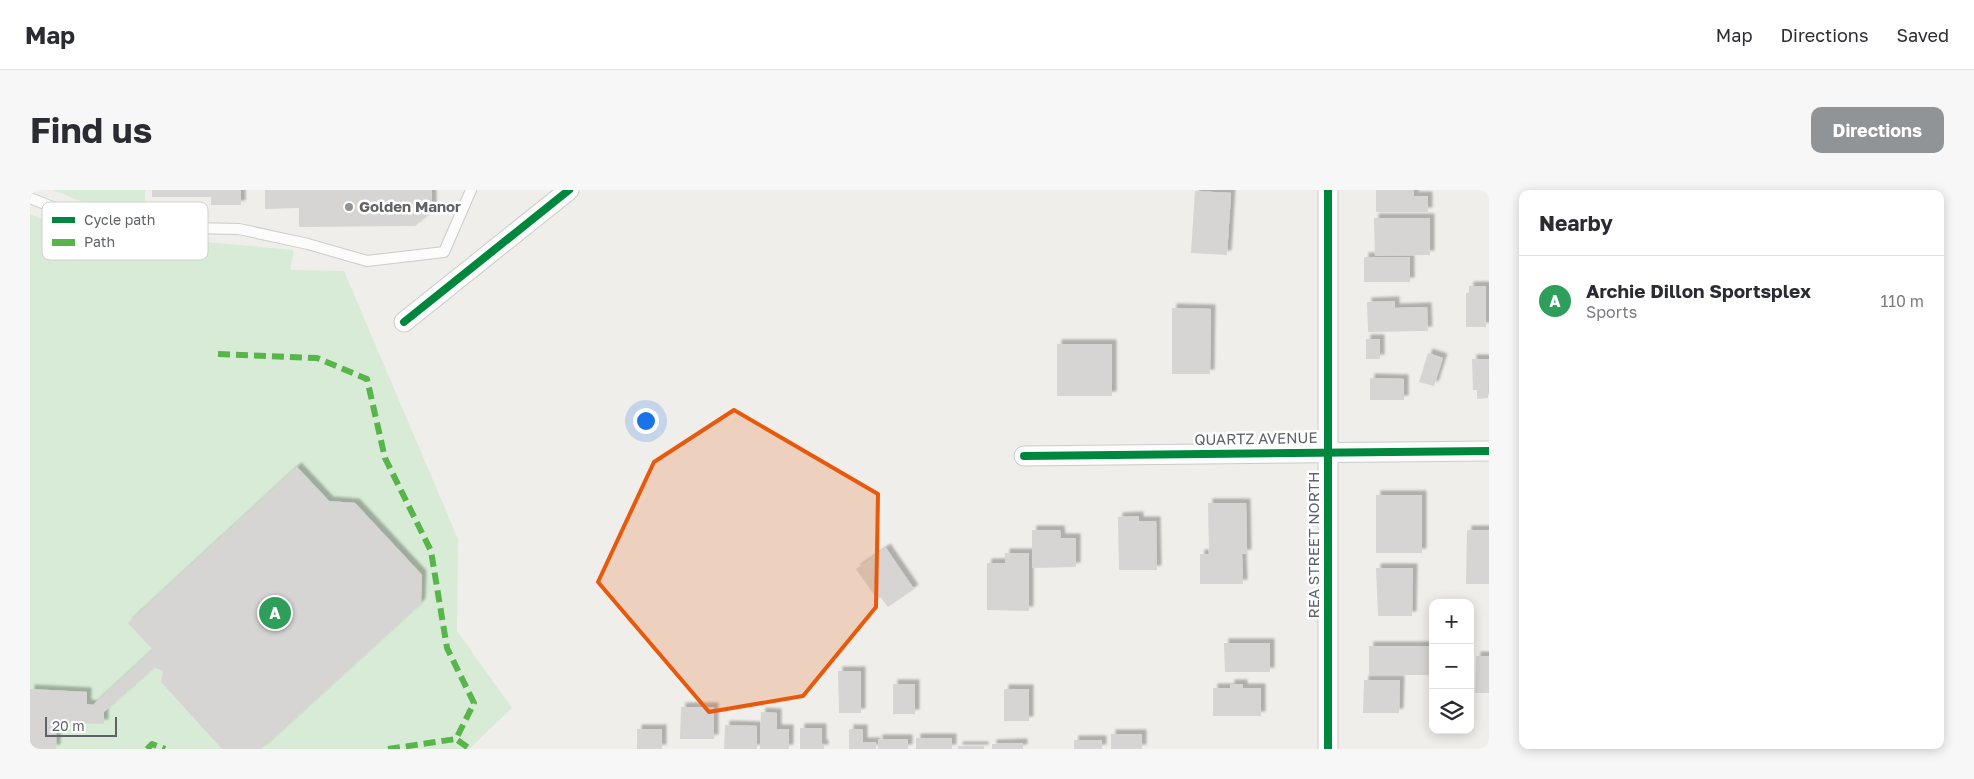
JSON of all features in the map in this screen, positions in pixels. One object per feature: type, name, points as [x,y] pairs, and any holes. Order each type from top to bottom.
[{"type":"street","points":[[404,322],[569,190]]},
{"type":"street","name":"REA STREET NORTH","points":[[1328,190],[1328,749]]},
{"type":"street","name":"QUARTZ AVENUE","points":[[1024,456],[1489,451]]},
{"type":"lane","points":[[208,228],[239,229],[308,244],[367,261],[444,252],[471,190]]},
{"type":"lane","points":[[30,198],[42,203]]},
{"type":"highlighted area","points":[[734,410],[878,494],[876,607],[803,696],[709,712],[598,582],[654,462]]},
{"type":"green space","points":[[53,190],[145,190],[145,202],[83,202]]},
{"type":"green space","points":[[30,214],[42,219],[42,260],[208,260],[208,242],[294,250],[290,270],[344,271],[458,539],[457,631],[512,708],[469,749],[30,749]]},
{"type":"building","points":[[152,190],[241,190],[241,205],[211,205],[211,197],[152,197]]},
{"type":"building","name":"Golden Manor","points":[[265,190],[432,190],[432,212],[415,226],[299,227],[299,208],[265,209]]},
{"type":"building","points":[[1376,190],[1414,190],[1414,196],[1428,196],[1428,212],[1376,212]]},
{"type":"building","points":[[1195,191],[1231,193],[1227,255],[1191,253]]},
{"type":"building","points":[[1374,218],[1430,218],[1430,255],[1375,256]]},
{"type":"building","points":[[1364,257],[1410,257],[1410,282],[1364,282]]},
{"type":"building","points":[[1469,286],[1486,286],[1486,327],[1466,327],[1466,293],[1469,293]]},
{"type":"building","points":[[1395,301],[1395,308],[1427,307],[1428,331],[1368,332],[1367,302]]},
{"type":"building","points":[[1172,308],[1211,309],[1210,374],[1172,374]]},
{"type":"building","points":[[1366,339],[1380,339],[1380,359],[1366,359]]},
{"type":"building","points":[[1057,344],[1112,344],[1112,396],[1057,396]]},
{"type":"building","points":[[1428,353],[1443,358],[1434,386],[1419,382]]},
{"type":"building","points":[[1472,359],[1489,359],[1488,398],[1477,399],[1477,390],[1473,390]]},
{"type":"building","points":[[1370,378],[1404,379],[1404,400],[1370,400]]},
{"type":"building","points":[[297,467],[329,501],[355,503],[422,575],[421,603],[261,749],[222,749],[161,682],[163,671],[154,667],[104,712],[104,724],[57,722],[56,749],[30,749],[30,689],[87,692],[87,704],[93,705],[153,650],[128,623]]},
{"type":"building","points":[[1376,495],[1422,495],[1422,553],[1376,553]]},
{"type":"building","points":[[1208,503],[1246,503],[1247,554],[1242,554],[1243,584],[1200,584],[1200,554],[1209,554]]},
{"type":"building","points":[[1139,516],[1139,521],[1156,521],[1157,570],[1119,570],[1118,517]]},
{"type":"building","points":[[1032,530],[1060,530],[1061,538],[1076,538],[1076,567],[1032,568]]},
{"type":"building","points":[[1467,530],[1489,530],[1489,584],[1466,584]]},
{"type":"building","points":[[886,548],[914,589],[888,607],[880,597],[877,599],[856,569]]},
{"type":"building","points":[[1005,553],[1029,553],[1029,611],[987,610],[987,563],[1005,563]]},
{"type":"building","points":[[1376,568],[1413,568],[1412,616],[1378,616]]},
{"type":"building","points":[[1224,643],[1270,643],[1270,672],[1225,672]]},
{"type":"building","points":[[1369,646],[1429,646],[1429,675],[1369,675]]},
{"type":"building","points":[[1476,656],[1489,656],[1489,693],[1475,693]]},
{"type":"building","points":[[838,671],[861,671],[861,713],[839,713]]},
{"type":"building","points":[[1364,680],[1400,680],[1399,713],[1363,713]]},
{"type":"building","points":[[893,684],[915,684],[915,714],[893,714]]},
{"type":"building","points":[[1230,684],[1243,684],[1243,688],[1261,688],[1261,716],[1213,716],[1213,688],[1230,688]]},
{"type":"building","points":[[1004,689],[1029,689],[1029,721],[1004,721]]},
{"type":"building","points":[[681,707],[714,707],[714,739],[680,739]]},
{"type":"building","points":[[761,712],[777,713],[777,729],[789,729],[789,749],[760,749]]},
{"type":"building","points":[[725,725],[757,726],[757,749],[724,749]]},
{"type":"building","points":[[800,728],[822,728],[822,744],[824,744],[824,749],[800,749]]},
{"type":"building","points":[[637,729],[662,729],[662,749],[637,749]]},
{"type":"building","points":[[849,729],[863,729],[863,742],[876,742],[876,749],[849,749]]},
{"type":"building","points":[[1111,734],[1142,734],[1142,749],[1111,749]]},
{"type":"building","points":[[916,738],[952,738],[952,749],[916,749]]},
{"type":"building","points":[[878,739],[908,739],[908,749],[878,749]]},
{"type":"building","points":[[1074,740],[1102,740],[1102,749],[1074,749]]},
{"type":"building","points":[[1023,743],[1023,749],[992,749],[992,744]]},
{"type":"building","points":[[958,746],[984,746],[984,749],[958,749]]},
{"type":"marked path","points":[[218,354],[317,358],[367,379],[385,458],[431,551],[447,648],[474,703],[456,739],[470,749]]},
{"type":"marked path","points":[[388,749],[456,739]]},
{"type":"marked path","points":[[147,749],[152,744],[165,749]]},
{"type":"cycle path","points":[[404,322],[569,190]]},
{"type":"cycle path","points":[[1328,190],[1328,749]]},
{"type":"cycle path","points":[[1024,456],[1489,451]]},
{"type":"place","name":"Golden Manor","points":[[349,207]]},
{"type":"place","name":"Archie Dillon Sportsplex","points":[[275,613]]}]
